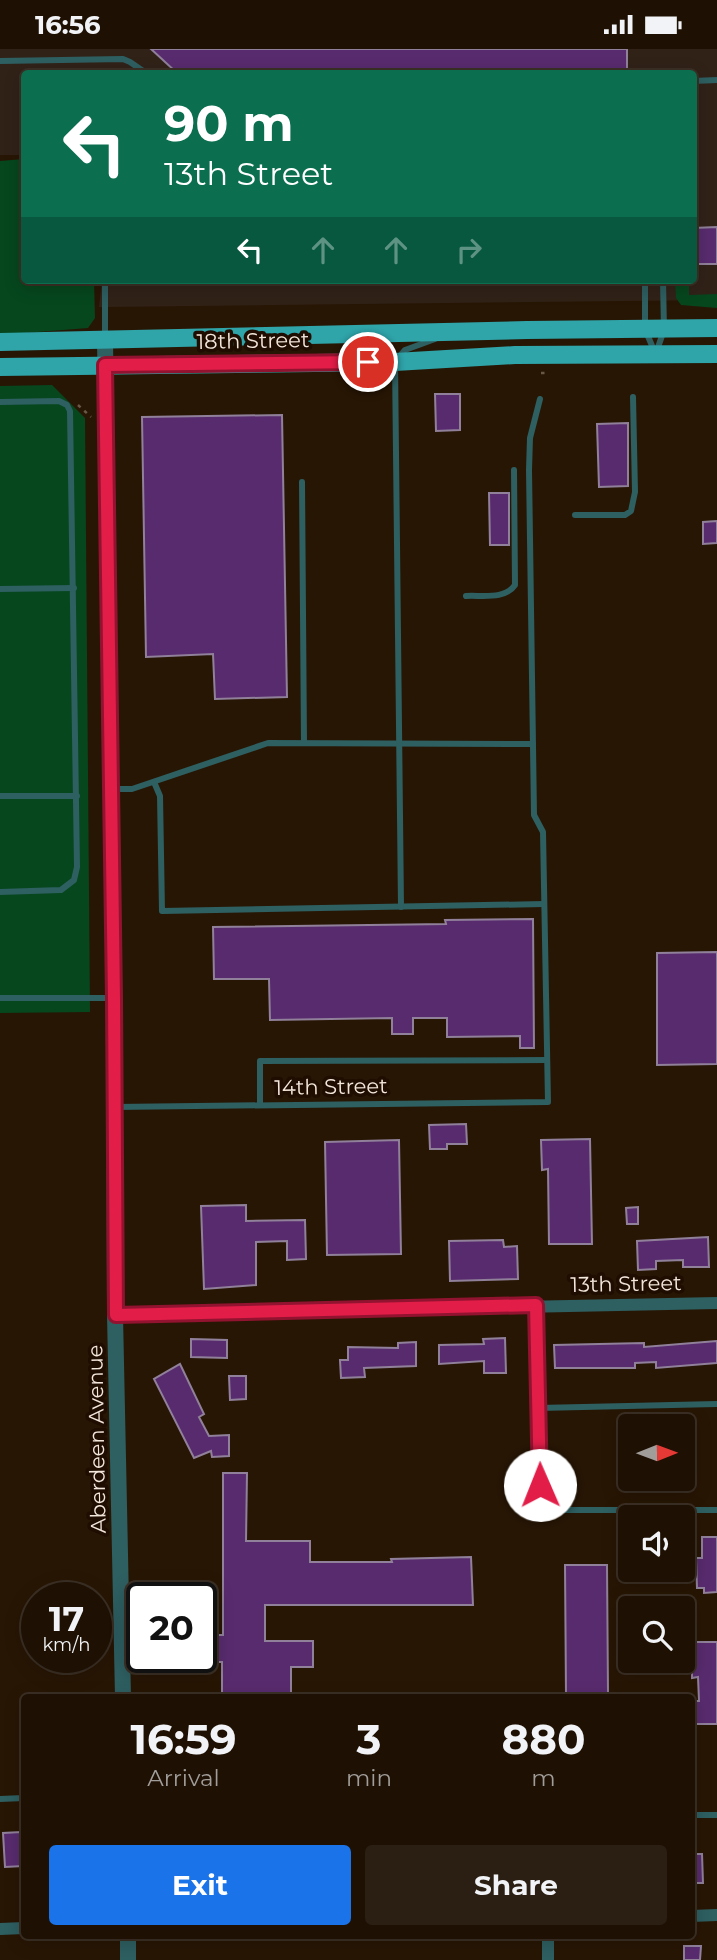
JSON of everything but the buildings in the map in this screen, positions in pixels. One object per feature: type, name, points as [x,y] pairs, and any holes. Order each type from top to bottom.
[{"type":"main road","name":"18th Street","points":[[0,342],[717,328]]},
{"type":"main road","name":"18th Street","points":[[0,367],[395,362],[515,355],[717,354]]},
{"type":"street","name":"Aberdeen Avenue","points":[[105,340],[123,1694]]},
{"type":"street","name":"13th Street","points":[[116,1315],[717,1303]]},
{"type":"street","points":[[695,1916],[717,1915]]},
{"type":"street","points":[[0,1929],[21,1929]]},
{"type":"street","points":[[128,1939],[128,1960]]},
{"type":"street","points":[[548,1939],[548,1960]]},
{"type":"lane","points":[[0,61],[122,59],[142,70]]},
{"type":"lane","points":[[697,81],[717,80]]},
{"type":"lane","points":[[105,284],[105,340]]},
{"type":"lane","points":[[645,284],[645,329],[655,355]]},
{"type":"lane","points":[[655,355],[664,330],[663,284]]},
{"type":"lane","points":[[401,907],[395,362],[405,350],[461,332]]},
{"type":"lane","points":[[575,515],[625,515],[631,511],[635,492],[633,397]]},
{"type":"lane","points":[[260,1105],[260,1061],[547,1060],[543,832],[534,815],[529,454],[530,438],[540,399]]},
{"type":"lane","points":[[0,402],[57,401],[65,404],[71,412],[78,796],[77,867],[70,884],[61,890],[0,892]]},
{"type":"lane","points":[[466,596],[503,595],[510,593],[515,585],[514,470]]},
{"type":"lane","points":[[302,482],[304,743]]},
{"type":"lane","points":[[0,589],[74,588]]},
{"type":"lane","points":[[110,789],[132,789],[268,743],[533,744]]},
{"type":"lane","points":[[154,782],[160,796],[162,911],[544,904]]},
{"type":"lane","points":[[0,796],[78,796]]},
{"type":"lane","points":[[0,998],[114,998]]},
{"type":"lane","name":"14th Street","points":[[115,1107],[548,1102],[547,1060]]},
{"type":"lane","points":[[536,1305],[540,1510],[717,1510]]},
{"type":"lane","points":[[538,1408],[717,1404]]},
{"type":"lane","points":[[0,1799],[21,1798]]},
{"type":"lane","points":[[695,1815],[717,1815]]},
{"type":"path","points":[[541,373],[547,373]]},
{"type":"path","points":[[72,399],[92,417]]},
{"type":"shaded area","points":[[0,49],[717,49],[717,300],[99,307],[102,284],[697,284],[697,70],[21,70],[21,155],[0,155]]},
{"type":"green space","points":[[21,159],[21,284],[94,284],[95,318],[88,328],[0,335],[0,161]]},
{"type":"green space","points":[[675,284],[689,284],[689,295],[717,294],[717,308],[681,305],[676,298]]},
{"type":"green space","points":[[52,385],[85,418],[90,1012],[0,1013],[0,386]]},
{"type":"route","points":[[368,362],[105,365],[116,1315],[536,1305],[540,1485]]}]
